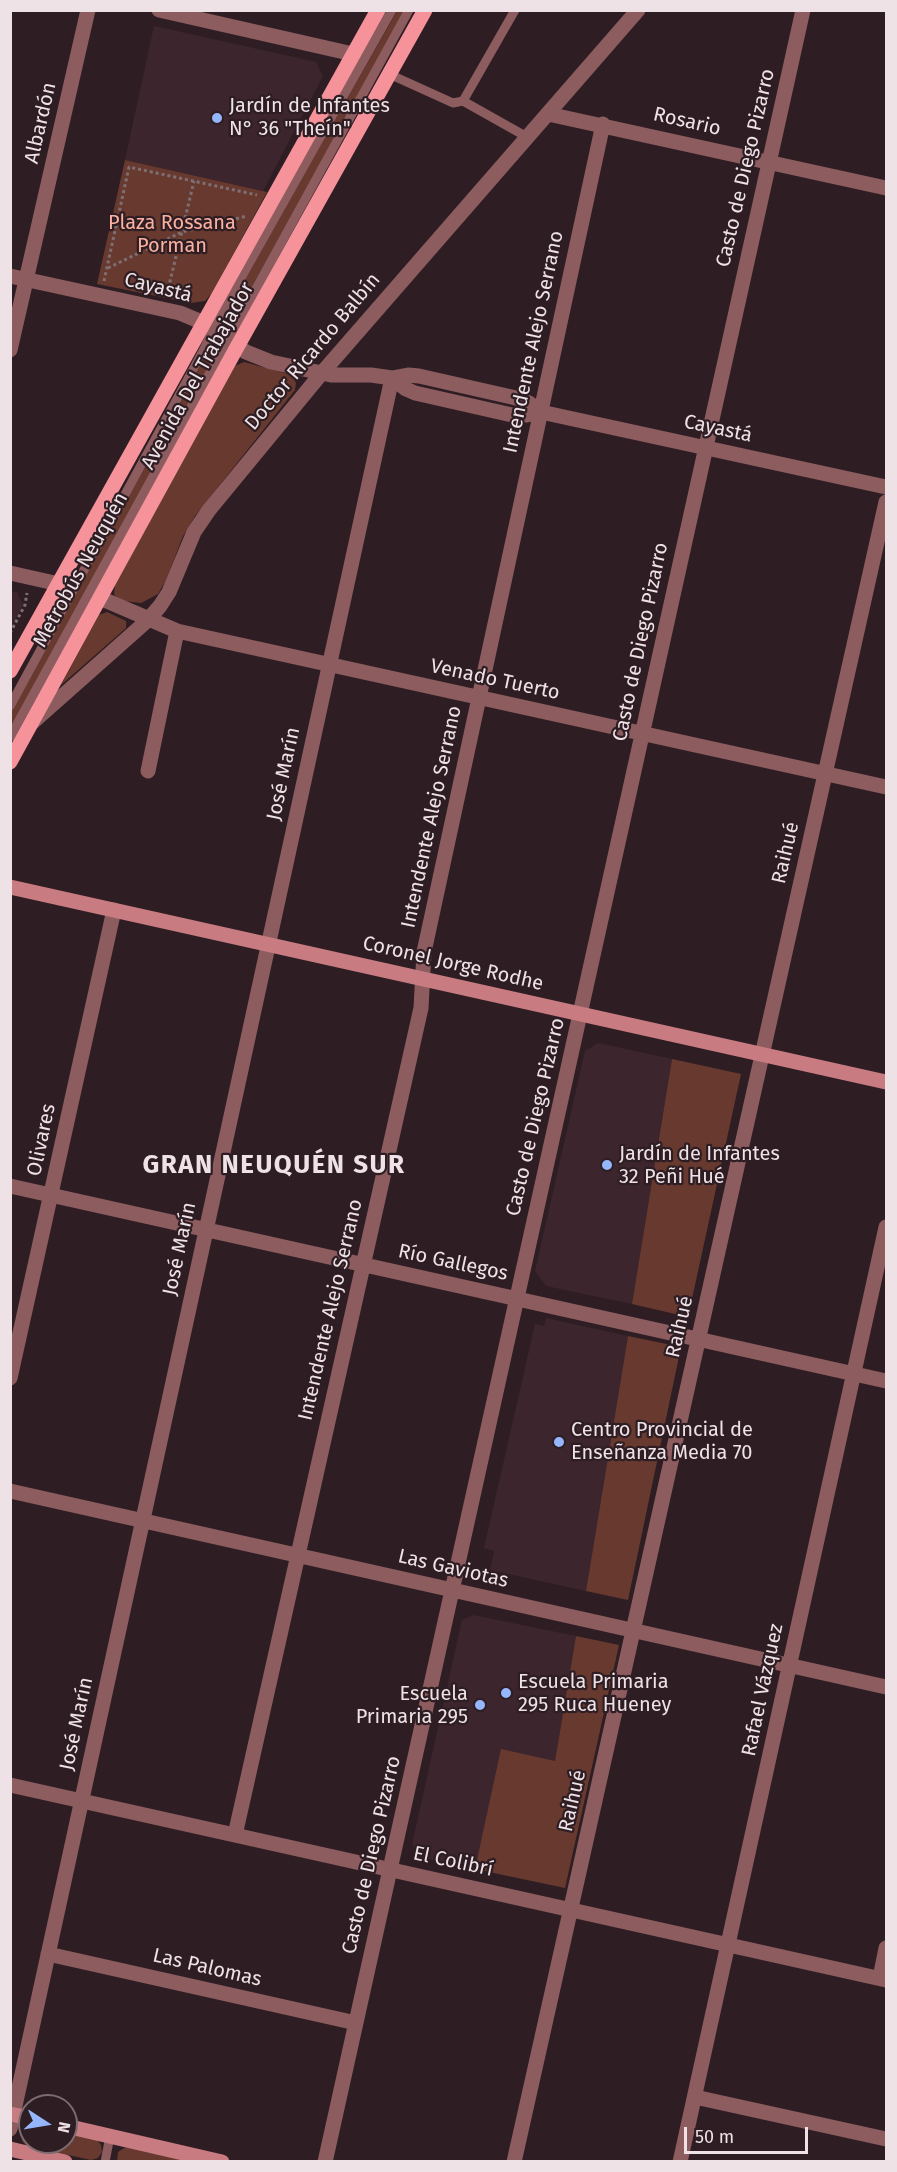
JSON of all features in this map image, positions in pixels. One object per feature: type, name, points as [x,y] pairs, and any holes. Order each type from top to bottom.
[{"type":"main road","name":"Avenida Del Trabajador","points":[[10,671],[209,327],[378,10]]},
{"type":"main road","name":"Avenida Del Trabajador","points":[[10,762],[100,598],[232,344],[425,10]]},
{"type":"main road","name":"Coronel Jorge Rodhe","points":[[10,887],[886,1082]]},
{"type":"main road","points":[[78,2129],[222,2162]]},
{"type":"main road","points":[[10,2149],[65,2162]]},
{"type":"street","name":"Albardón","points":[[10,350],[88,10]]},
{"type":"street","points":[[159,10],[353,54]]},
{"type":"street","name":"Doctor Ricardo Balbín","points":[[31,724],[148,620],[160,606],[169,592],[188,546],[202,520],[321,374],[638,10]]},
{"type":"street","name":"Casto de Diego Pizarro","points":[[325,2162],[802,10]]},
{"type":"street","name":"Rosario","points":[[548,114],[603,124],[886,188]]},
{"type":"street","name":"Intendente Alejo Serrano","points":[[235,1835],[421,1008],[424,952],[603,124]]},
{"type":"street","name":"Cayastá","points":[[10,276],[180,313],[209,327],[232,344],[264,360],[321,374],[371,375],[392,378],[402,387],[415,393],[501,412],[520,416],[540,412],[886,487]]},
{"type":"street","name":"José Marín","points":[[12,2119],[392,378]]},
{"type":"street","name":"Raihué","points":[[514,2162],[886,502]]},
{"type":"street","points":[[10,573],[59,584]]},
{"type":"street","name":"Venado Tuerto","points":[[100,598],[177,632],[886,787]]},
{"type":"street","points":[[148,771],[177,632]]},
{"type":"street","name":"Olivares","points":[[10,1378],[114,910]]},
{"type":"street","name":"Río Gallegos","points":[[10,1186],[886,1381]]},
{"type":"street","name":"Rafael Vázquez","points":[[681,2162],[886,1227]]},
{"type":"street","name":"Las Gaviotas","points":[[10,1491],[886,1687]]},
{"type":"street","name":"El Colibrí","points":[[10,1785],[883,1979]]},
{"type":"street","points":[[883,1979],[886,1948]]},
{"type":"street","name":"Las Palomas","points":[[48,1954],[356,2023]]},
{"type":"street","points":[[695,2097],[886,2139]]},
{"type":"lane","name":"Metrobús Neuquén","points":[[10,706],[209,327],[392,10]]},
{"type":"lane","name":"Metrobús Neuquén","points":[[10,737],[232,344],[409,10]]},
{"type":"lane","points":[[463,101],[515,10]]},
{"type":"lane","points":[[389,74],[453,103],[463,101],[527,137]]},
{"type":"lane","points":[[105,2162],[110,2136]]},
{"type":"path","points":[[104,282],[129,167],[262,196]]},
{"type":"path","points":[[175,296],[167,294],[194,181]]},
{"type":"path","points":[[107,269],[182,232],[251,215],[246,224]]},
{"type":"path","points":[[98,281],[114,284]]},
{"type":"path","points":[[10,633],[26,605],[28,590]]},
{"type":"shaded area","name":"Jardín de Infantes N° 36 \"Theín\"","points":[[154,26],[316,62],[323,76],[263,191],[125,160]]},
{"type":"shaded area","points":[[11,591],[17,592],[23,605],[11,627]]},
{"type":"shaded area","name":"Jardín de Infantes 32 Peñi Hué","points":[[598,1043],[672,1059],[632,1304],[546,1286],[535,1271],[585,1051]]},
{"type":"shaded area","name":"Centro Provincial de Enseñanza Media 70","points":[[546,1318],[628,1336],[586,1591],[490,1570],[494,1551],[484,1548],[535,1324],[544,1326]]},
{"type":"shaded area","name":"Escuela Primaria 295 Ruca Hueney","points":[[473,1615],[576,1636],[555,1762],[482,1837],[475,1869],[419,1857],[412,1844],[462,1620]]},
{"type":"green space","points":[[397,11],[405,11],[237,314],[231,316],[228,313],[231,304]]},
{"type":"green space","name":"Plaza Rossana Porman","points":[[125,160],[267,192],[212,293],[205,301],[191,303],[97,284]]},
{"type":"green space","points":[[212,345],[217,346],[218,351],[11,731],[11,712]]},
{"type":"green space","points":[[244,362],[292,375],[296,383],[295,390],[195,516],[183,536],[166,580],[158,594],[141,603],[124,601],[116,597],[115,585],[235,366]]},
{"type":"green space","points":[[107,612],[126,621],[126,628],[61,685],[99,615]]},
{"type":"green space","points":[[672,1059],[741,1074],[688,1317],[632,1304]]},
{"type":"green space","points":[[628,1336],[681,1347],[628,1600],[586,1591]]},
{"type":"green space","points":[[576,1636],[619,1645],[565,1888],[475,1869],[501,1749],[555,1761]]},
{"type":"green space","points":[[78,2135],[97,2140],[101,2145],[102,2152],[98,2158],[91,2160],[64,2154],[78,2154]]},
{"type":"green space","points":[[126,2147],[193,2161],[117,2162],[118,2152]]},
{"type":"place","name":"Jardín de Infantes N° 36 \"Theín\"","points":[[217,118]]},
{"type":"place","name":"Jardín de Infantes 32 Peñi Hué","points":[[607,1165]]},
{"type":"place","name":"Centro Provincial de Enseñanza Media 70","points":[[559,1442]]},
{"type":"place","name":"Escuela Primaria 295 Ruca Hueney","points":[[506,1693]]},
{"type":"place","name":"Escuela Primaria 295","points":[[480,1705]]},
{"type":"district","name":"GRAN NEUQUÉN SUR","points":[[274,1166]]}]
